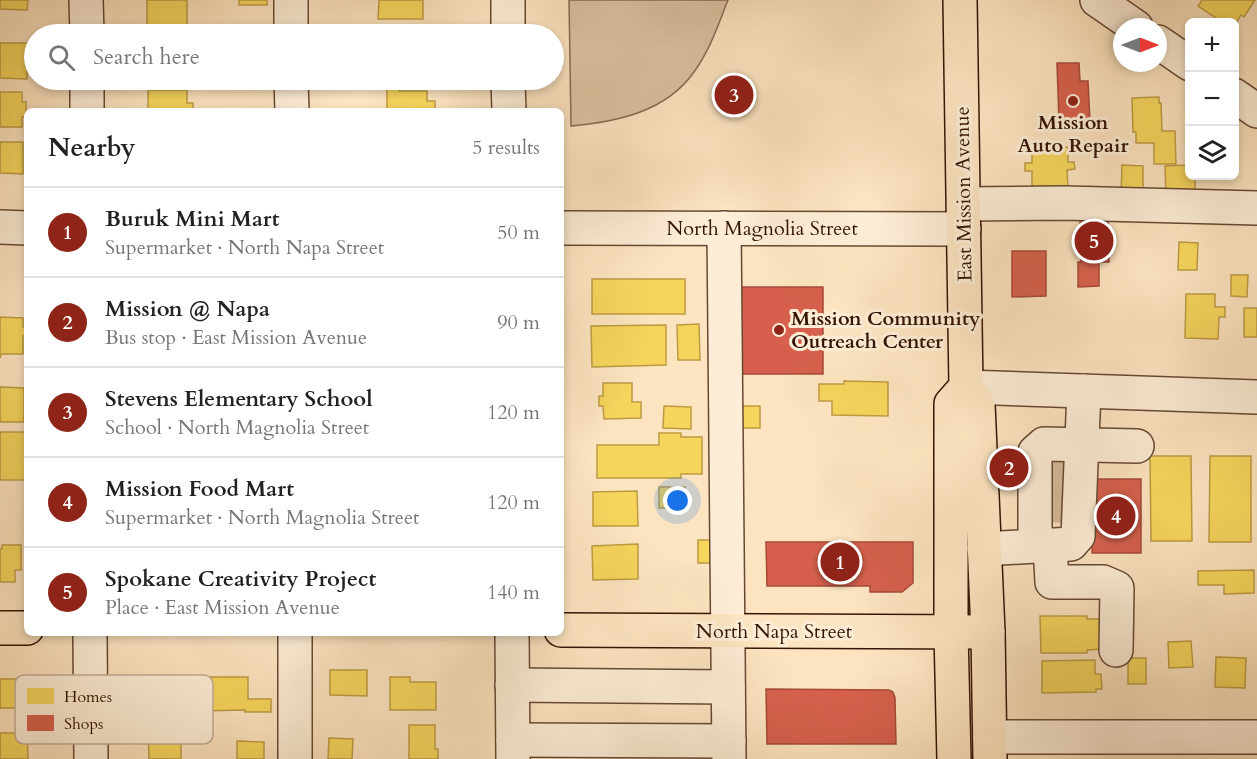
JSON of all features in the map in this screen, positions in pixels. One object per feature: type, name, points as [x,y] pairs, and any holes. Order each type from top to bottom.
[{"type":"main road","name":"East Mission Avenue","points":[[960,0],[966,387],[978,404],[988,632],[990,748]]},
{"type":"main road","points":[[954,759],[951,632],[951,404],[966,387]]},
{"type":"main road","points":[[0,628],[24,628]]},
{"type":"main road","name":"North Napa Street","points":[[564,630],[988,632]]},
{"type":"street","points":[[86,0],[87,24]]},
{"type":"street","points":[[291,0],[291,24]]},
{"type":"street","points":[[508,0],[508,24]]},
{"type":"street","points":[[1097,0],[1123,18]]},
{"type":"street","points":[[1167,48],[1185,61]]},
{"type":"street","points":[[87,90],[87,108]]},
{"type":"street","points":[[291,90],[292,108]]},
{"type":"street","points":[[508,90],[509,108]]},
{"type":"street","points":[[1239,98],[1257,111]]},
{"type":"street","name":"North Magnolia Street","points":[[564,228],[724,228],[964,216],[1075,203],[1257,208]]},
{"type":"street","points":[[0,227],[24,228]]},
{"type":"street","points":[[512,636],[513,750],[729,750],[724,228]]},
{"type":"street","points":[[966,387],[1257,397]]},
{"type":"street","points":[[1084,391],[1081,445],[1058,492],[1043,545],[1052,582],[1103,582],[1117,588],[1116,650]]},
{"type":"street","points":[[984,549],[1071,544],[1078,536],[1058,492],[1035,452],[1044,444],[1137,446]]},
{"type":"street","points":[[90,636],[90,675]]},
{"type":"street","points":[[295,636],[295,759]]},
{"type":"street","points":[[512,685],[728,687]]},
{"type":"street","points":[[990,748],[1257,737]]},
{"type":"street","points":[[91,744],[91,759]]},
{"type":"shaded area","points":[[569,0],[728,0],[705,55],[683,86],[655,106],[639,112],[605,122],[571,126]]},
{"type":"building: Homes","points":[[0,0],[28,0],[27,10],[0,9]]},
{"type":"building: Homes","points":[[147,0],[187,0],[187,24],[147,24]]},
{"type":"building: Homes","points":[[239,0],[267,0],[267,5],[239,5]]},
{"type":"building: Homes","points":[[379,0],[423,0],[423,19],[378,19]]},
{"type":"building: Homes","points":[[1202,0],[1255,0],[1244,17],[1241,15],[1239,18],[1216,18],[1198,6]]},
{"type":"building: Homes","points":[[0,43],[24,43],[24,79],[0,78]]},
{"type":"building: Homes","points":[[148,90],[187,90],[187,103],[193,103],[193,108],[148,108]]},
{"type":"building: Homes","points":[[387,90],[427,91],[427,101],[435,101],[435,108],[387,108]]},
{"type":"building: Homes","points":[[0,92],[22,92],[22,102],[26,102],[26,108],[24,108],[24,117],[22,117],[22,127],[0,127]]},
{"type":"building: Homes","points":[[1159,97],[1162,131],[1175,131],[1176,164],[1154,164],[1154,143],[1136,143],[1136,132],[1133,132],[1132,98]]},
{"type":"building: Homes","points":[[0,142],[23,142],[23,174],[0,173]]},
{"type":"building: Homes","points":[[1068,147],[1068,162],[1074,162],[1075,169],[1067,170],[1068,188],[1032,189],[1032,171],[1025,171],[1025,163],[1032,163],[1032,148]]},
{"type":"building: Homes","points":[[1122,165],[1143,166],[1143,195],[1121,195]]},
{"type":"building: Homes","points":[[1185,165],[1185,180],[1195,180],[1195,195],[1166,196],[1165,166]]},
{"type":"building: Homes","points":[[1179,242],[1198,243],[1197,270],[1178,270]]},
{"type":"building: Homes","points":[[1231,275],[1248,275],[1247,297],[1231,296]]},
{"type":"building: Homes","points":[[592,279],[685,279],[685,314],[592,314]]},
{"type":"building: Homes","points":[[1186,294],[1215,294],[1215,307],[1225,307],[1225,317],[1219,317],[1218,339],[1185,338]]},
{"type":"building: Homes","points":[[1244,308],[1257,308],[1257,337],[1244,337]]},
{"type":"building: Homes","points":[[0,317],[23,318],[23,354],[1,354],[0,358]]},
{"type":"building: Homes","points":[[699,324],[700,360],[678,360],[677,325]]},
{"type":"building: Homes","points":[[666,325],[666,365],[592,367],[591,326]]},
{"type":"building: Homes","points":[[844,381],[888,382],[888,416],[832,415],[832,401],[819,401],[819,384],[844,384]]},
{"type":"building: Homes","points":[[603,383],[632,383],[632,402],[641,402],[641,418],[604,419],[603,406],[599,406],[599,396],[603,396]]},
{"type":"building: Homes","points":[[0,387],[24,388],[24,422],[0,422]]},
{"type":"building: Homes","points":[[664,406],[691,407],[691,429],[663,428]]},
{"type":"building: Homes","points":[[738,406],[760,406],[760,428],[738,428]]},
{"type":"building: Homes","points":[[0,432],[24,432],[24,480],[0,480]]},
{"type":"building: Homes","points":[[659,433],[681,433],[681,437],[702,437],[702,474],[681,474],[681,478],[597,478],[597,445],[659,445]]},
{"type":"building: Homes","points":[[1150,456],[1191,456],[1192,541],[1151,541]]},
{"type":"building: Homes","points":[[1210,456],[1251,456],[1251,542],[1209,542]]},
{"type":"building: Homes","points":[[659,487],[685,487],[684,508],[659,508]]},
{"type":"building: Homes","points":[[637,491],[638,526],[593,526],[593,492]]},
{"type":"building: Homes","points":[[698,540],[720,540],[720,563],[698,563]]},
{"type":"building: Homes","points":[[638,544],[638,579],[593,580],[592,546]]},
{"type":"building: Homes","points":[[2,545],[21,545],[21,570],[15,570],[15,582],[0,582]]},
{"type":"building: Homes","points":[[1254,570],[1254,593],[1224,594],[1224,585],[1198,585],[1198,571]]},
{"type":"building: Homes","points":[[1040,616],[1087,616],[1087,619],[1103,619],[1103,649],[1087,650],[1087,653],[1041,653]]},
{"type":"building: Homes","points":[[1191,641],[1193,667],[1169,668],[1168,642]]},
{"type":"building: Homes","points":[[1216,657],[1246,658],[1245,688],[1215,687]]},
{"type":"building: Homes","points":[[1128,658],[1146,658],[1146,684],[1128,684]]},
{"type":"building: Homes","points":[[1095,660],[1095,674],[1101,674],[1102,689],[1096,689],[1096,692],[1042,693],[1042,661]]},
{"type":"building: Homes","points":[[330,670],[367,670],[367,696],[330,695]]},
{"type":"building: Homes","points":[[213,677],[248,677],[248,699],[271,699],[271,712],[245,712],[245,710],[213,711]]},
{"type":"building: Homes","points":[[390,677],[410,677],[410,682],[436,682],[436,710],[390,710]]},
{"type":"building: Homes","points":[[0,679],[15,679],[15,708],[0,708]]},
{"type":"building: Homes","points":[[409,725],[435,725],[435,749],[438,749],[438,759],[409,759]]},
{"type":"building: Homes","points":[[0,733],[15,733],[15,744],[27,744],[28,759],[0,759]]},
{"type":"building: Homes","points":[[329,738],[353,739],[352,759],[328,759]]},
{"type":"building: Homes","points":[[237,741],[264,742],[264,759],[237,759]]},
{"type":"building: Homes","points":[[148,744],[181,744],[181,759],[149,759]]},
{"type":"building: Shops","name":"Mission Auto Repair","points":[[1057,63],[1079,63],[1080,81],[1088,81],[1090,121],[1059,121]]},
{"type":"building: Shops","points":[[1080,219],[1108,219],[1109,262],[1099,262],[1099,286],[1078,287],[1078,262],[1081,262]]},
{"type":"building: Shops","points":[[1012,251],[1046,251],[1046,296],[1012,297]]},
{"type":"building: Shops","name":"Mission Community Outreach Center","points":[[736,287],[823,287],[823,374],[736,374]]},
{"type":"building: Shops","points":[[1044,452],[1072,452],[1071,521],[1044,521]]},
{"type":"building: Shops","points":[[1092,479],[1141,479],[1141,553],[1092,553]]},
{"type":"building: Shops","points":[[766,542],[913,542],[913,583],[902,592],[870,592],[870,586],[767,586]]},
{"type":"building: Shops","points":[[766,689],[889,690],[893,692],[895,698],[896,744],[767,744]]},
{"type":"tunnel","points":[[1044,478],[1072,478]]},
{"type":"tunnel","points":[[1044,506],[1071,506]]},
{"type":"place","name":"Stevens Elementary School","points":[[734,95]]},
{"type":"place","name":"Mission Auto Repair","points":[[1073,101]]},
{"type":"place","name":"Spokane Creativity Project","points":[[1094,241]]},
{"type":"place","name":"Mission Community Outreach Center","points":[[779,330]]},
{"type":"place","name":"Mission @ Napa","points":[[1009,468]]},
{"type":"place","name":"Mission Food Mart","points":[[1116,516]]},
{"type":"place","name":"Buruk Mini Mart","points":[[840,562]]}]
